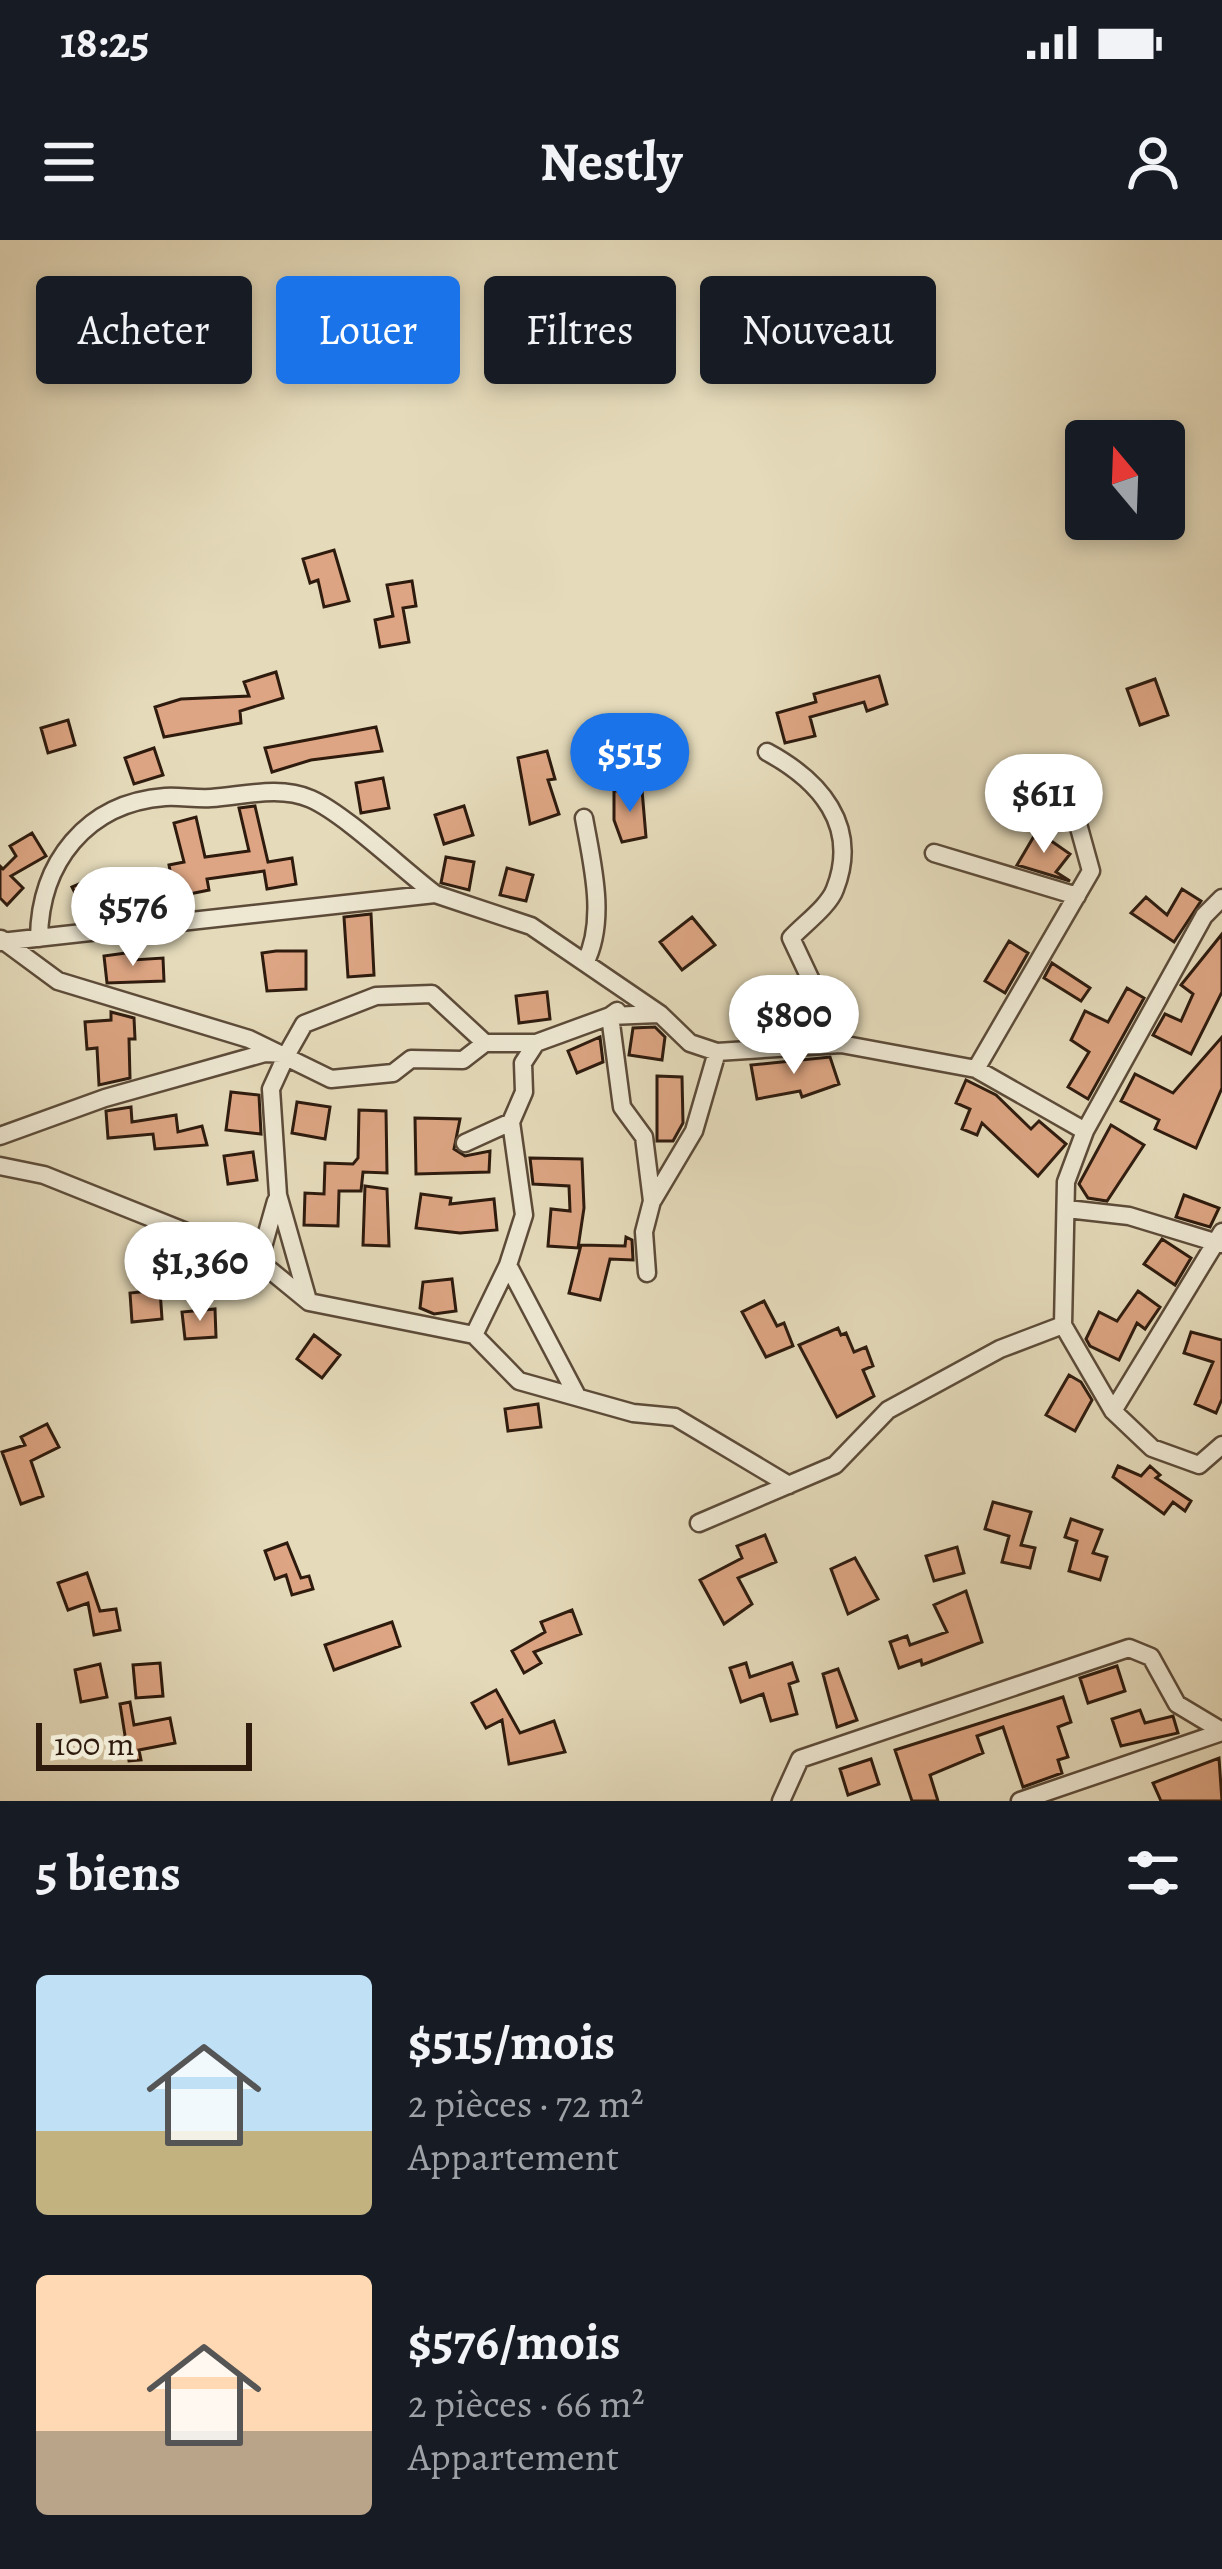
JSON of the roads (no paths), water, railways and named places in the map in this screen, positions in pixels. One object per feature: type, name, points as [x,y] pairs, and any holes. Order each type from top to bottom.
[{"type":"street","points":[[767,752],[807,773],[838,821],[843,839],[835,891],[791,938],[841,1044]]},
{"type":"street","points":[[39,938],[40,902],[68,844],[99,814],[165,797],[212,798],[256,791],[310,799],[436,894],[531,926],[660,1014],[690,1043],[717,1052],[841,1044],[976,1069],[1085,1131]]},
{"type":"street","points":[[976,1069],[1091,872],[1073,806],[1061,792]]},
{"type":"street","points":[[584,818],[596,881],[592,950],[585,963]]},
{"type":"street","points":[[934,854],[1077,896]]},
{"type":"street","points":[[1,940],[436,894]]},
{"type":"street","points":[[1222,898],[1204,916],[1085,1131],[1066,1182],[1063,1325],[1114,1412],[1152,1448],[1199,1465],[1222,1445]]},
{"type":"street","points":[[1,940],[58,981],[287,1054],[331,1078],[393,1073],[411,1059],[463,1060],[485,1043],[536,1043],[610,1016],[636,998]]},
{"type":"street","points":[[309,1302],[278,1195],[272,1089],[304,1024],[376,996],[432,994],[485,1043]]},
{"type":"street","points":[[610,1016],[660,1014]]},
{"type":"street","points":[[610,1016],[622,1107],[644,1137],[652,1201]]},
{"type":"street","points":[[474,1335],[508,1265],[524,1215],[511,1123],[524,1092],[523,1063],[536,1043]]},
{"type":"street","points":[[0,1136],[104,1098],[265,1052],[287,1054]]},
{"type":"street","points":[[647,1273],[644,1232],[652,1201],[694,1131],[717,1052]]},
{"type":"street","points":[[465,1143],[511,1123]]},
{"type":"street","points":[[0,1166],[44,1175],[259,1261],[309,1302],[474,1335],[519,1381],[633,1413],[675,1417],[789,1485]]},
{"type":"street","points":[[259,1261],[278,1195]]},
{"type":"street","points":[[1067,1209],[1129,1216],[1220,1239],[1114,1412]]},
{"type":"street","points":[[508,1265],[576,1394]]},
{"type":"street","points":[[699,1523],[835,1465],[888,1410],[1000,1349],[1063,1325]]},
{"type":"street","points":[[781,1801],[800,1759],[1129,1648],[1151,1657],[1177,1704],[1222,1731]]},
{"type":"street","points":[[1020,1801],[1222,1731]]}]
